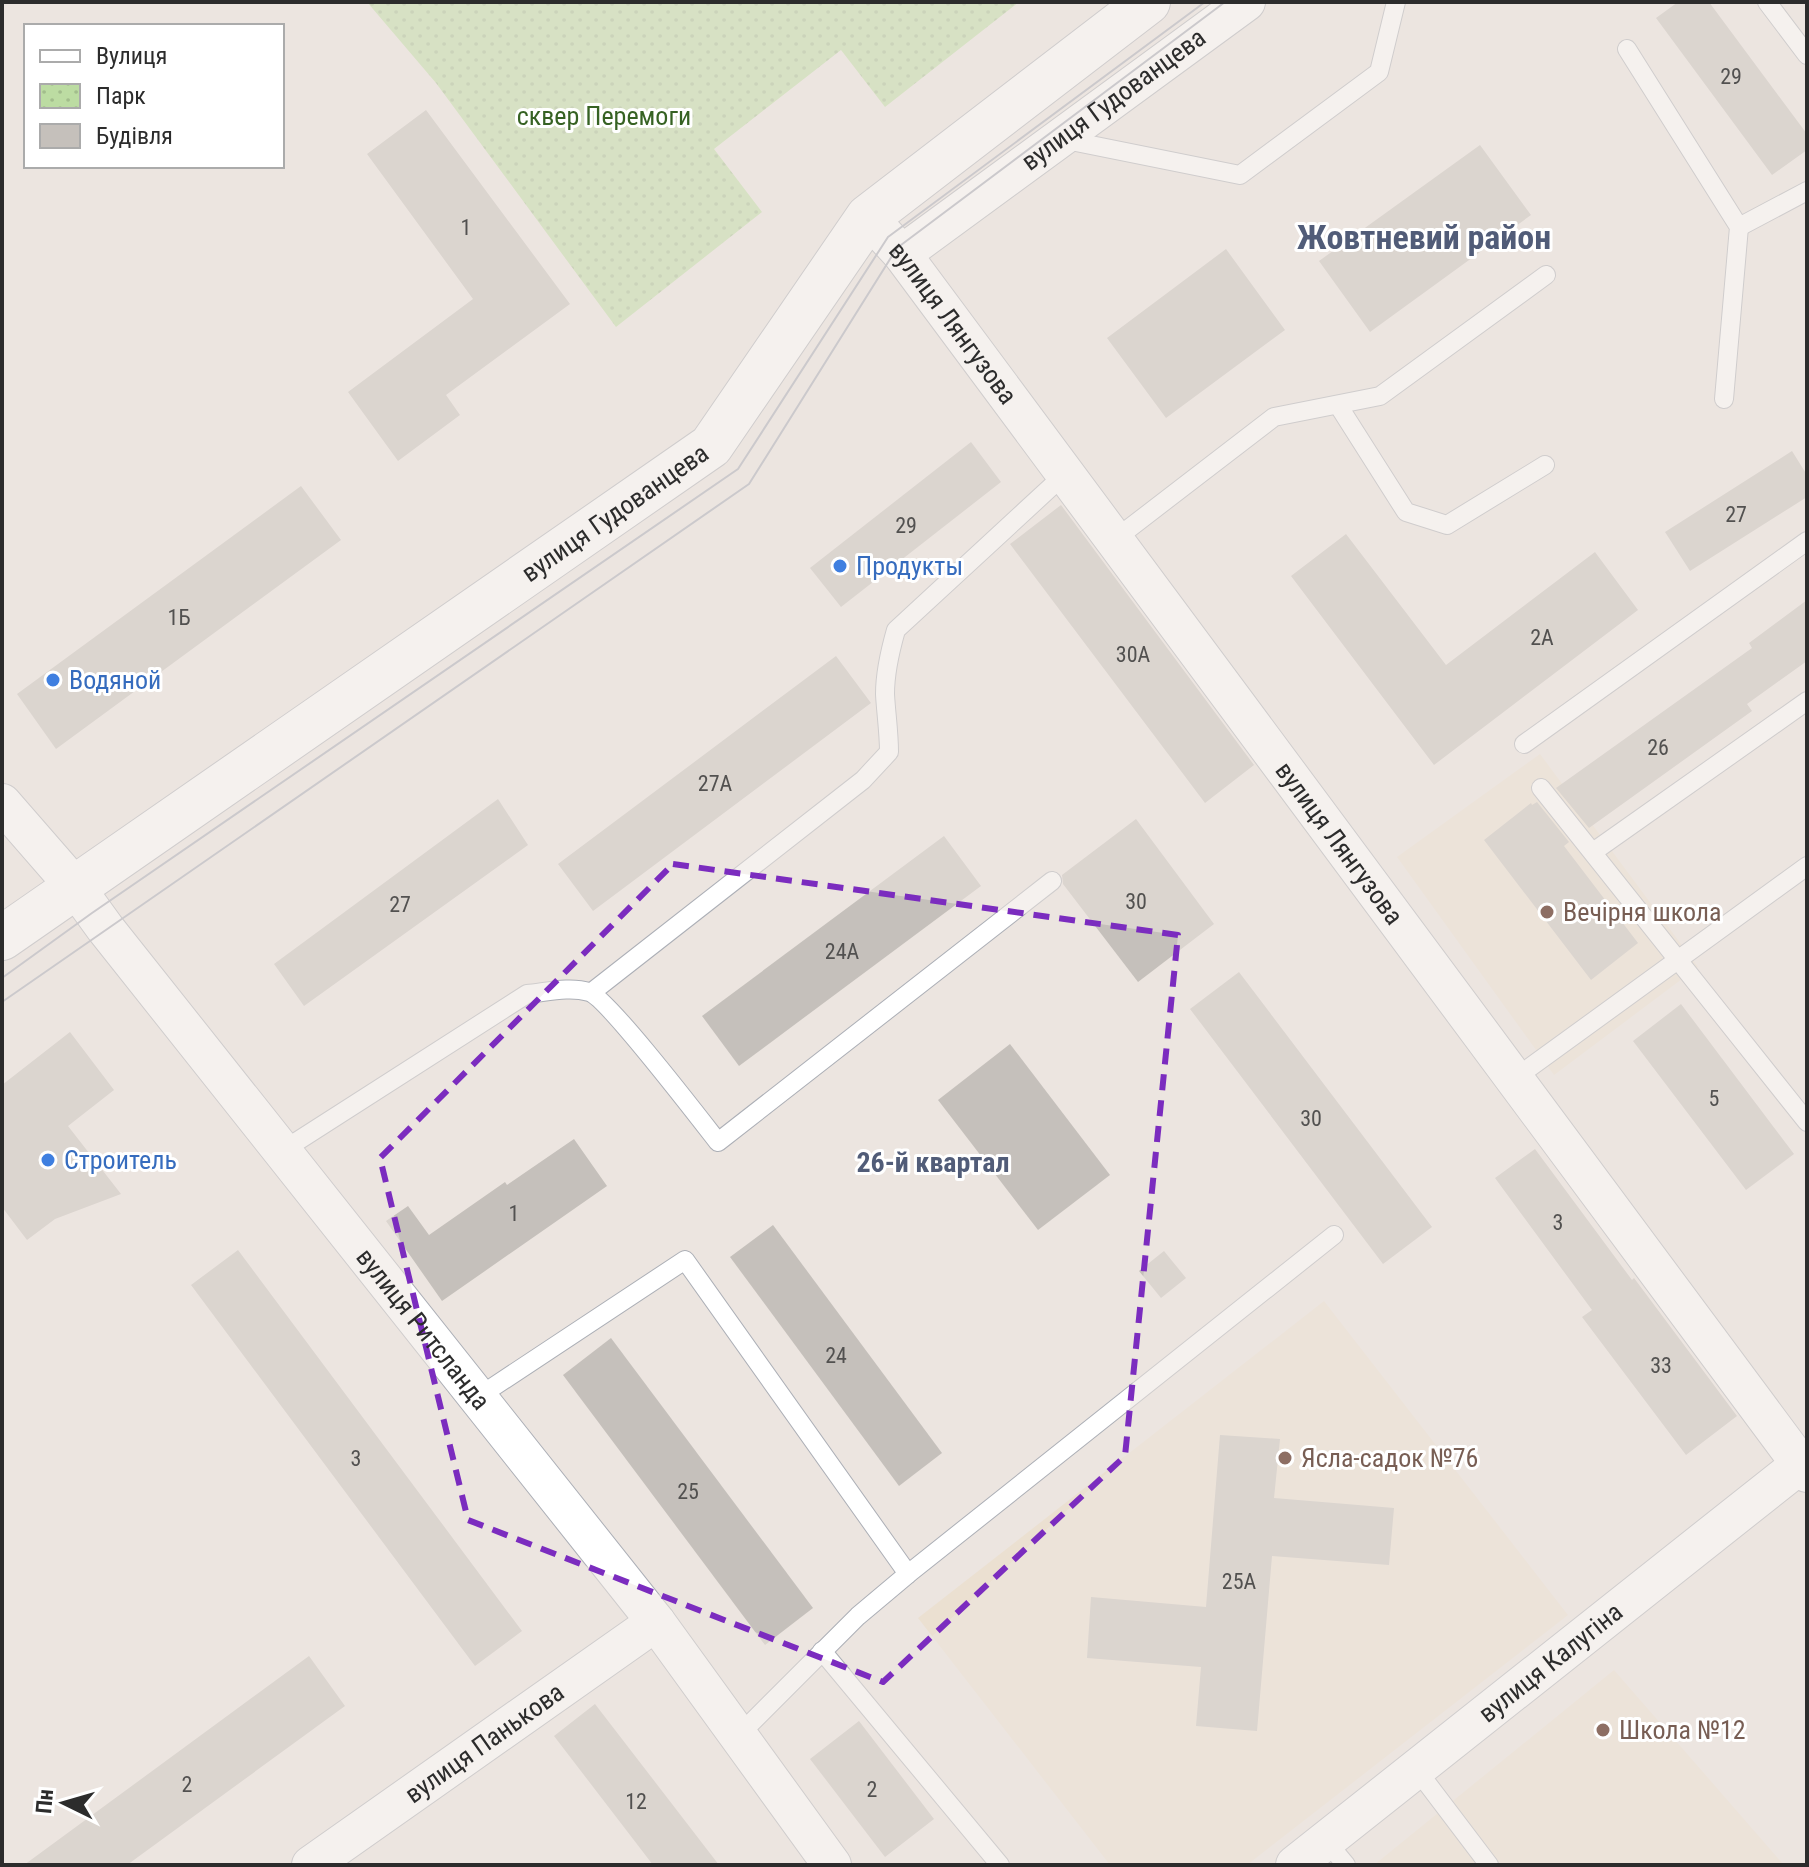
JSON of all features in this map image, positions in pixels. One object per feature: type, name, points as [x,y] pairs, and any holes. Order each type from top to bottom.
[{"type":"street","name":"вулиця Гудованцева","points":[[2,938],[711,446],[868,217],[1148,2]]},
{"type":"street","name":"вулиця Гудованцева","points":[[902,254],[1246,2]]},
{"type":"street","name":"вулиця Лянгузова","points":[[868,217],[902,254],[1804,1465]]},
{"type":"street","name":"вулиця Ритсланда","points":[[2,803],[76,888],[92,913],[656,1622],[832,1865]]},
{"type":"street","name":"вулиця Калугіна","points":[[1295,1865],[1336,1853],[1417,1770],[1804,1465]]},
{"type":"street","name":"вулиця Панькова","points":[[311,1865],[656,1622]]},
{"type":"lane","points":[[1059,139],[1240,175],[1379,72],[1396,2]]},
{"type":"lane","points":[[1767,2],[1807,55]]},
{"type":"lane","points":[[1627,49],[1739,227],[1724,399]]},
{"type":"lane","points":[[1739,227],[1807,191]]},
{"type":"lane","points":[[1114,540],[1274,417],[1380,396],[1546,275]]},
{"type":"lane","points":[[1338,405],[1406,512],[1447,525],[1545,465]]},
{"type":"lane","points":[[282,1151],[527,994],[566,990],[592,992],[863,780],[889,752],[885,694],[888,658],[896,630],[1065,474]]},
{"type":"lane","points":[[1524,744],[1807,541]]},
{"type":"lane","points":[[1593,852],[1807,701]]},
{"type":"lane","points":[[1541,788],[1807,1122]]},
{"type":"lane","points":[[1514,1079],[1807,866]]},
{"type":"lane","points":[[592,992],[718,1142],[1052,881]]},
{"type":"lane","points":[[738,1736],[822,1651],[908,1574],[1334,1235]]},
{"type":"lane","points":[[478,1397],[685,1260],[908,1574]]},
{"type":"lane","points":[[822,1651],[1000,1865]]},
{"type":"lane","points":[[1417,1770],[1489,1865]]},
{"type":"highlighted area","points":[[673,864],[1178,935],[1125,1456],[883,1682],[468,1520],[380,1158]]},
{"type":"shaded area","name":"Вечірня школа","points":[[1540,754],[1698,967],[1554,1075],[1397,857]]},
{"type":"shaded area","name":"Ясла-садок №76","points":[[1324,1301],[1568,1615],[1247,1865],[1110,1865],[918,1618]]},
{"type":"shaded area","name":"Школа №12","points":[[1614,1670],[1784,1865],[1374,1865]]},
{"type":"green space","name":"сквер Перемоги","points":[[367,2],[1019,2],[885,107],[841,50],[714,149],[762,212],[616,327],[436,83]]},
{"type":"building","points":[[1678,2],[1709,2],[1807,134],[1807,150],[1772,175],[1656,18]]},
{"type":"building","points":[[426,110],[570,304],[446,395],[460,415],[398,461],[348,392],[473,299],[367,154]]},
{"type":"building","points":[[1480,145],[1531,215],[1370,332],[1319,261]]},
{"type":"building","points":[[1226,249],[1285,330],[1166,418],[1107,338]]},
{"type":"building","points":[[971,442],[1001,482],[841,607],[810,568]]},
{"type":"building","points":[[1792,451],[1807,475],[1807,497],[1690,571],[1665,532]]},
{"type":"building","points":[[301,486],[341,540],[56,749],[17,694]]},
{"type":"building","points":[[1061,505],[1254,765],[1205,803],[1010,544]]},
{"type":"building","points":[[1346,534],[1446,665],[1595,552],[1638,610],[1434,765],[1291,576]]},
{"type":"building","points":[[1807,600],[1807,661],[1747,704],[1752,711],[1589,828],[1556,788],[1752,648],[1749,643]]},
{"type":"building","points":[[836,656],[871,703],[593,911],[558,864]]},
{"type":"building","points":[[498,799],[528,845],[304,1006],[274,964]]},
{"type":"building","points":[[1537,802],[1569,842],[1564,846],[1638,943],[1591,980],[1484,840],[1531,803]]},
{"type":"building","points":[[1136,819],[1214,924],[1138,982],[1063,884],[1062,875]]},
{"type":"building","points":[[944,836],[981,886],[739,1066],[702,1016]]},
{"type":"building","points":[[1239,972],[1432,1227],[1383,1264],[1190,1009]]},
{"type":"building","points":[[1681,1004],[1794,1154],[1746,1190],[1633,1041]]},
{"type":"building","name":"Строитель","points":[[70,1032],[114,1090],[68,1126],[121,1194],[55,1219],[27,1240],[2,1207],[2,1085]]},
{"type":"building","points":[[1010,1044],[1110,1175],[1038,1230],[938,1100]]},
{"type":"building","points":[[574,1139],[607,1186],[442,1301],[386,1221],[408,1206],[429,1235]]},
{"type":"building","points":[[1535,1149],[1737,1416],[1686,1455],[1582,1317],[1592,1310],[1495,1178]]},
{"type":"building","points":[[773,1225],[942,1453],[899,1486],[730,1257]]},
{"type":"building","points":[[238,1250],[522,1631],[475,1666],[191,1285]]},
{"type":"building","points":[[1164,1251],[1186,1278],[1161,1298],[1139,1271]]},
{"type":"building","points":[[611,1338],[813,1608],[765,1645],[563,1375]]},
{"type":"building","points":[[1220,1435],[1280,1439],[1274,1498],[1394,1508],[1389,1565],[1272,1556],[1257,1731],[1196,1726],[1201,1667],[1087,1658],[1091,1597],[1206,1607]]},
{"type":"building","points":[[309,1656],[345,1706],[127,1865],[24,1865]]},
{"type":"building","points":[[595,1704],[719,1865],[653,1865],[554,1736]]},
{"type":"building","points":[[859,1721],[934,1819],[885,1857],[810,1759]]},
{"type":"tram line","points":[[2,978],[738,469],[888,237],[1205,2]]},
{"type":"tram line","points":[[2,1002],[749,484],[897,248],[1225,2]]},
{"type":"place","name":"Продукты","points":[[840,566]]},
{"type":"place","name":"Водяной","points":[[53,680]]},
{"type":"place","name":"Вечірня школа","points":[[1547,912]]},
{"type":"place","name":"Строитель","points":[[48,1160]]},
{"type":"place","name":"Ясла-садок №76","points":[[1285,1458]]},
{"type":"place","name":"Школа №12","points":[[1603,1730]]},
{"type":"district","name":"Жовтневий район","points":[[1424,237]]},
{"type":"district","name":"26-й квартал","points":[[933,1162]]}]
